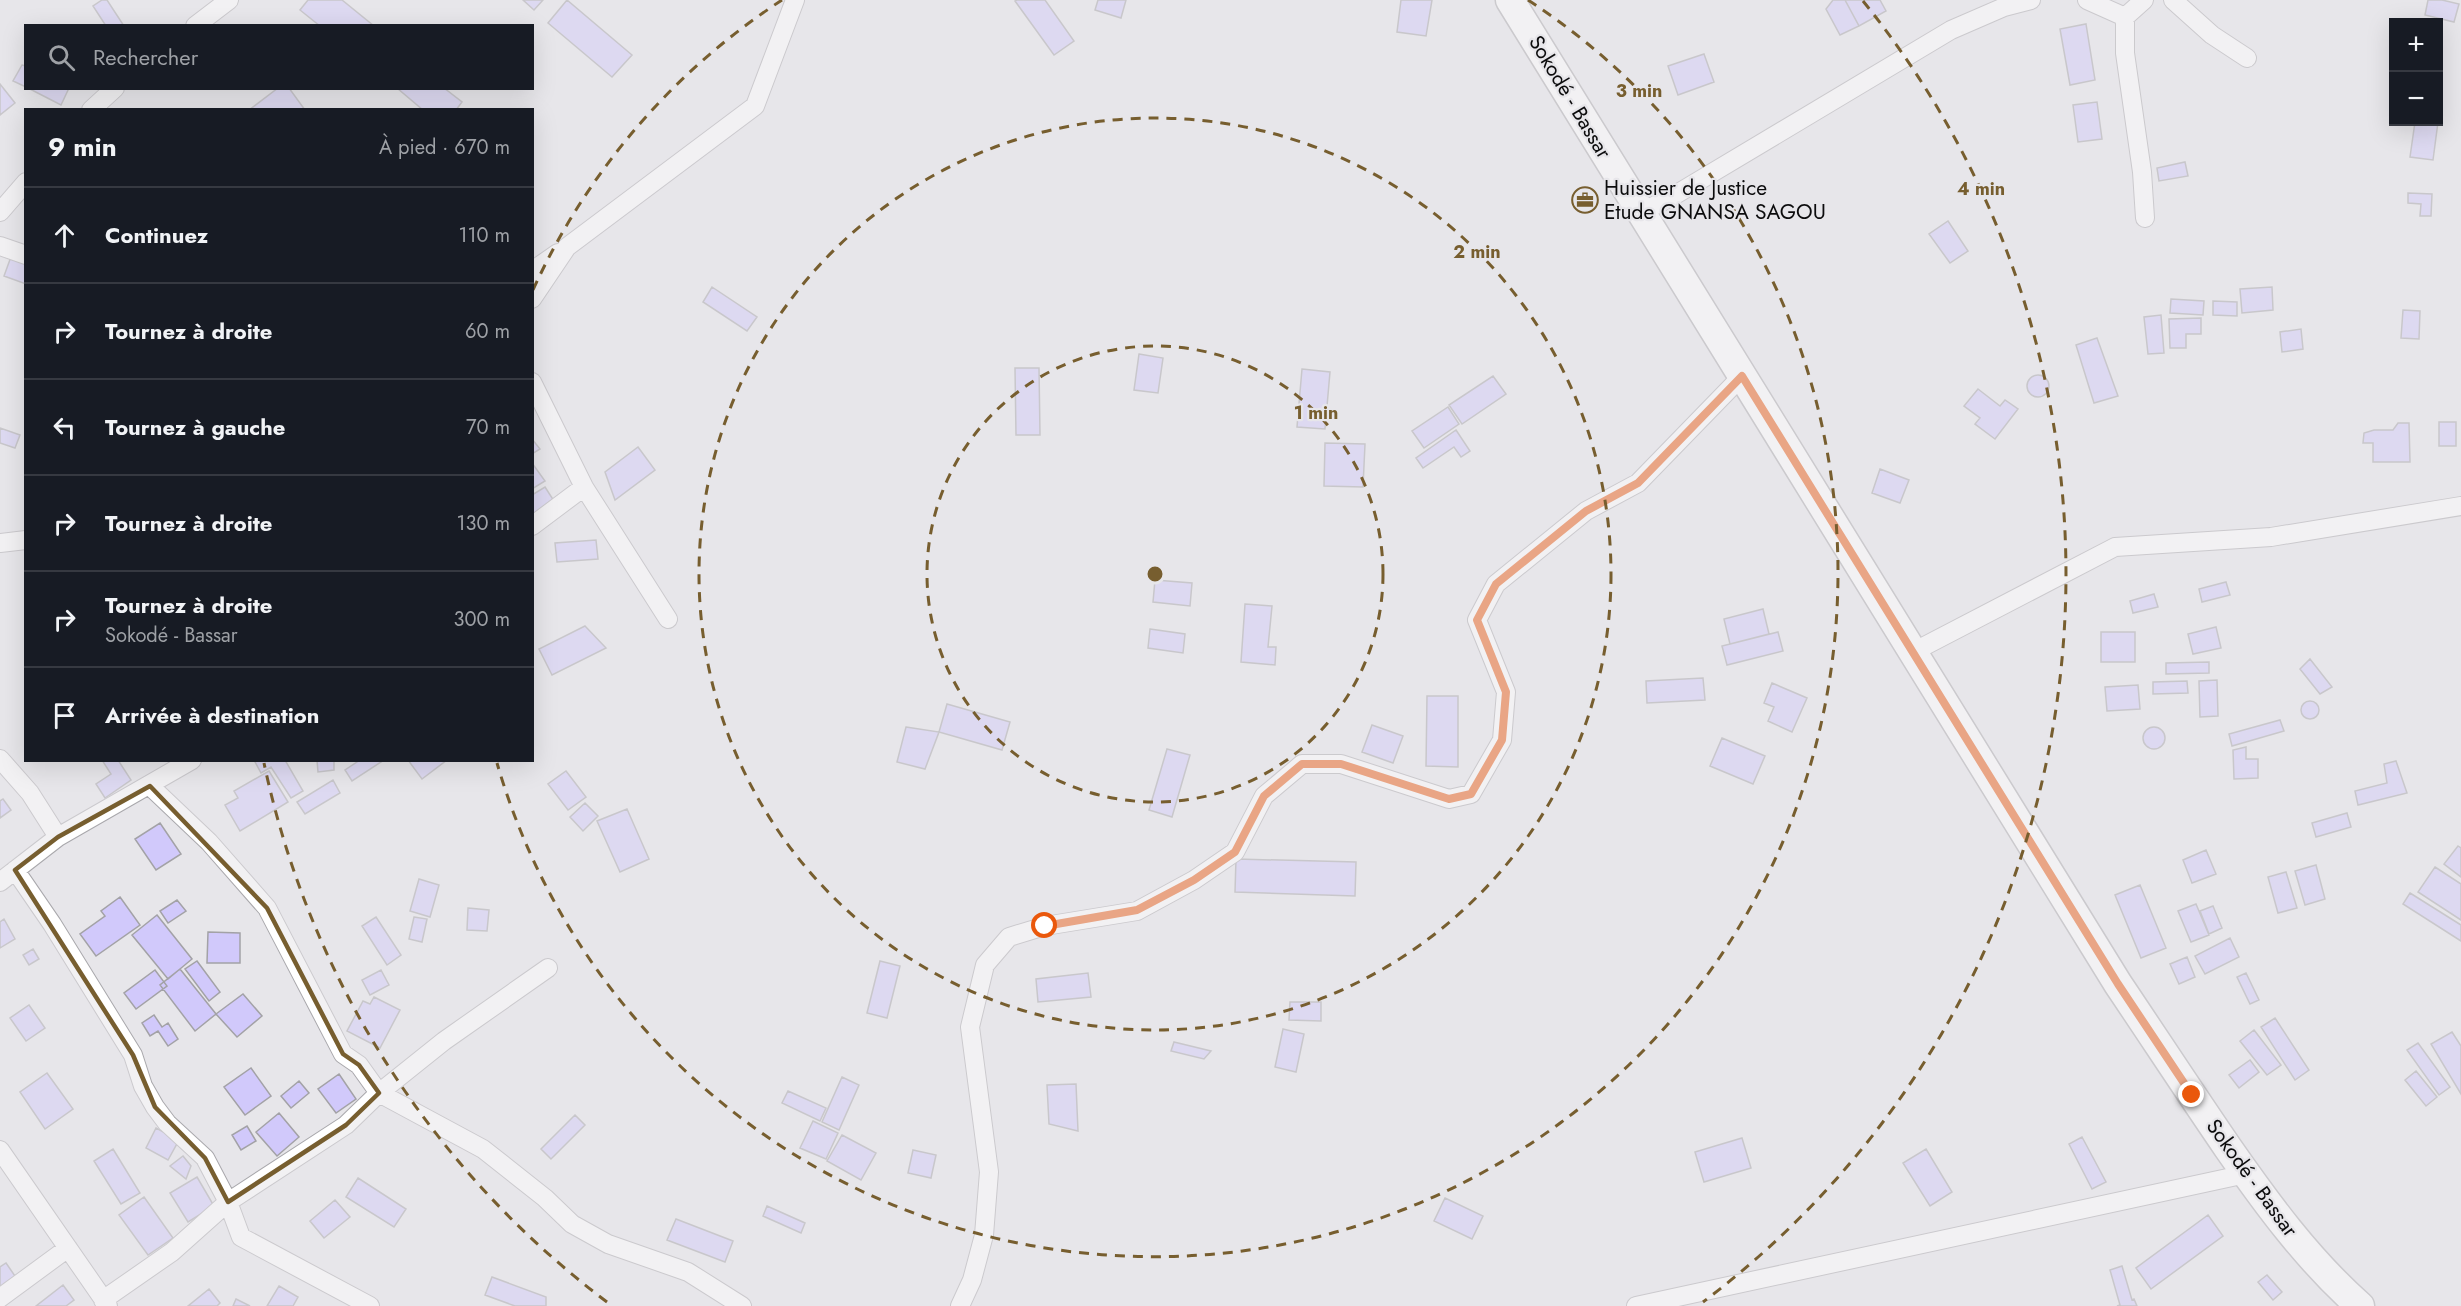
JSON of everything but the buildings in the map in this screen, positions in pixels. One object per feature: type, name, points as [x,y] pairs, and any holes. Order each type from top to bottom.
[{"type":"main road","name":"Sokodé - Bassar","points":[[1510,0],[2118,984],[2246,1174],[2312,1258],[2360,1306]]},
{"type":"street","points":[[198,24],[229,0]]},
{"type":"street","points":[[534,270],[755,106],[795,0]]},
{"type":"street","points":[[1641,213],[1951,30],[2004,7],[2031,0]]},
{"type":"street","points":[[2087,0],[2125,17]]},
{"type":"street","points":[[2144,0],[2125,17],[2125,53],[2142,172],[2145,218]]},
{"type":"street","points":[[2173,0],[2212,35],[2247,58]]},
{"type":"street","points":[[93,108],[113,90]]},
{"type":"street","points":[[0,212],[24,184]]},
{"type":"street","points":[[0,246],[24,254]]},
{"type":"street","points":[[534,296],[567,247]]},
{"type":"street","points":[[960,1306],[972,1280],[984,1235],[988,1183],[970,1027],[985,965],[1009,937],[1045,926],[1137,910],[1194,880],[1235,852],[1264,796],[1302,764],[1341,764],[1449,799],[1471,794],[1502,740],[1506,692],[1477,620],[1496,584],[1586,511],[1638,483],[1742,376]]},
{"type":"street","points":[[534,386],[584,487],[668,619]]},
{"type":"street","points":[[534,524],[584,487]]},
{"type":"street","points":[[1913,652],[2115,547],[2271,537],[2461,506]]},
{"type":"street","points":[[0,543],[24,540]]},
{"type":"street","points":[[0,759],[30,793],[58,837]]},
{"type":"street","points":[[0,882],[58,837],[189,762]]},
{"type":"street","points":[[150,786],[208,843],[267,908],[343,1054],[359,1065],[379,1093],[483,1149],[545,1198],[572,1224],[608,1244],[688,1272],[742,1306]]},
{"type":"street","points":[[15,870],[52,924],[133,1055],[143,1086],[155,1107],[167,1123],[205,1158],[228,1202],[241,1237],[370,1306]]},
{"type":"street","points":[[0,1150],[106,1303],[172,1252],[228,1202],[346,1125],[379,1093],[444,1041],[548,968]]},
{"type":"street","points":[[1636,1306],[2246,1174]]},
{"type":"street","points":[[0,1298],[68,1248]]},
{"type":"highlighted area","points":[[150,786],[267,908],[343,1054],[359,1065],[379,1093],[346,1125],[228,1202],[205,1158],[155,1107],[133,1055],[15,870],[58,837]]},
{"type":"place","name":"Huissier de Justice Etude GNANSA SAGOU","points":[[1585,200]]},
{"type":"route","points":[[1045,926],[1137,910],[1194,880],[1235,852],[1264,796],[1302,764],[1341,764],[1449,799],[1471,794],[1502,740],[1506,692],[1477,620],[1496,584],[1586,511],[1638,483],[1742,376],[2118,984],[2192,1095]]}]
